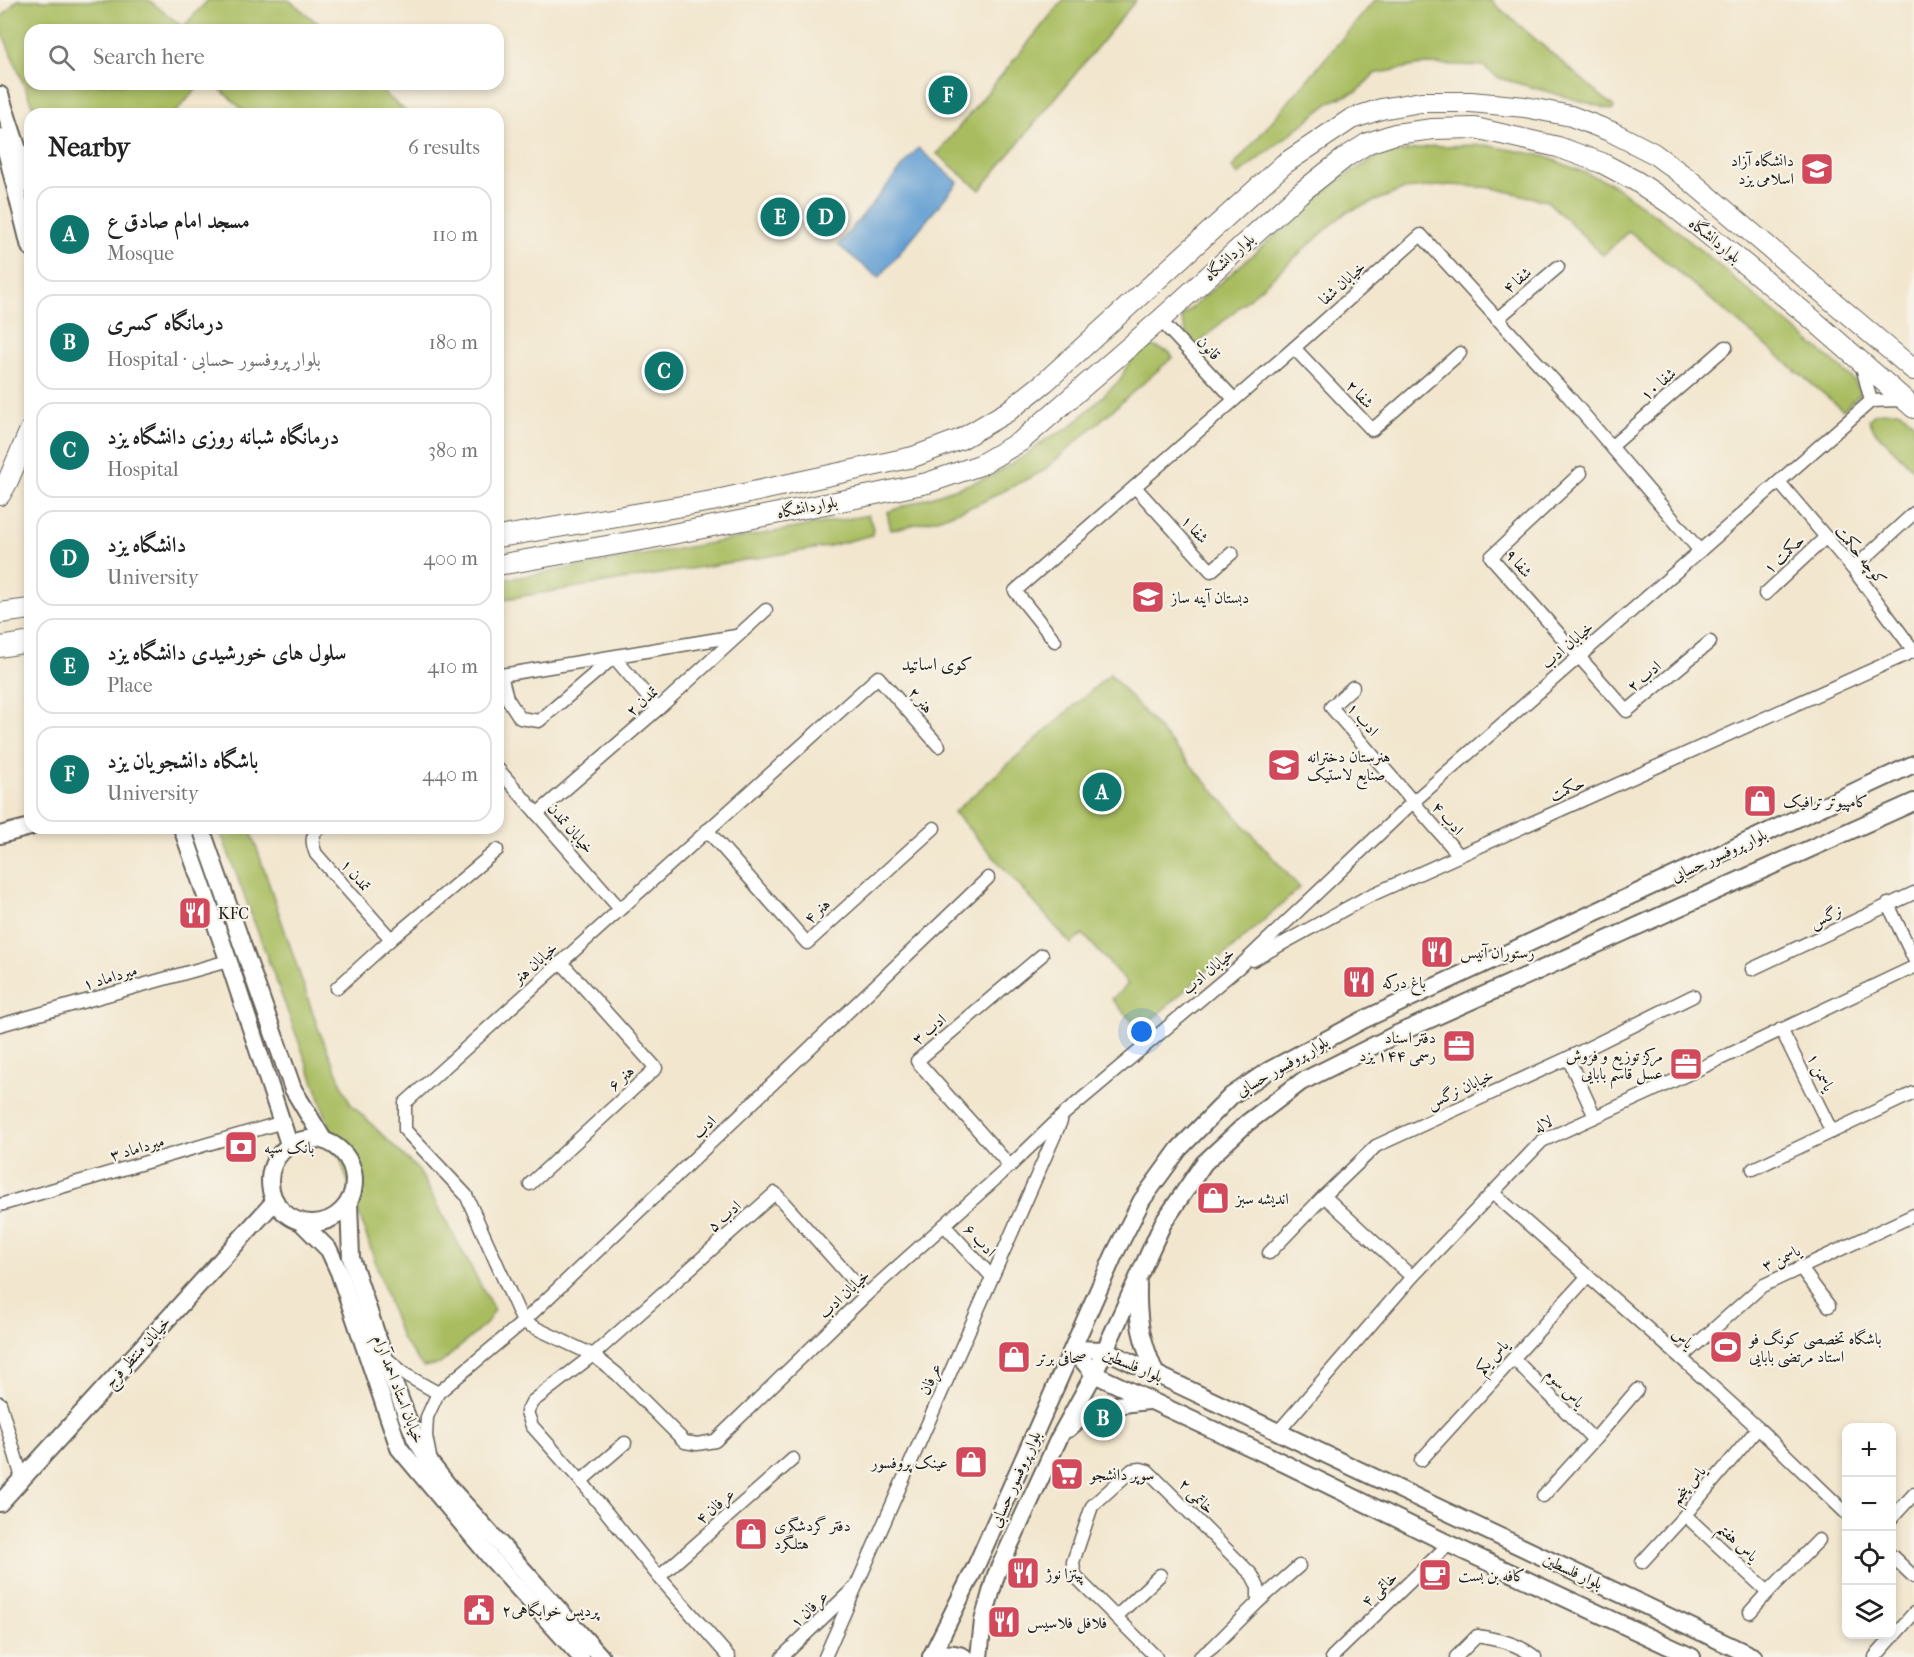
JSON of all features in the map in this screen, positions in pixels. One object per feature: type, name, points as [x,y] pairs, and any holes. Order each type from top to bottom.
[{"type":"main road","points":[[0,95],[24,168]]},
{"type":"main road","name":"بلواردانشگاه","points":[[504,536],[712,501],[913,457],[961,439],[1007,412],[1045,381],[1284,164],[1351,119],[1382,109],[1420,102],[1471,102],[1525,107],[1571,116],[1612,132],[1653,153],[1687,178],[1914,370]]},
{"type":"main road","name":"بلواردانشگاه","points":[[504,564],[647,539],[927,483],[980,465],[1021,441],[1160,320],[1299,194],[1347,157],[1368,143],[1395,134],[1433,129],[1475,128],[1558,147],[1602,163],[1636,181],[1672,205],[1811,318],[1914,408]]},
{"type":"main road","points":[[0,137],[7,153],[24,222]]},
{"type":"main road","points":[[0,495],[24,444]]},
{"type":"main road","points":[[641,512],[647,539]]},
{"type":"main road","points":[[0,614],[24,610]]},
{"type":"main road","points":[[0,647],[24,643]]},
{"type":"main road","name":"بلوار پروفسور حسابی","points":[[931,1657],[976,1566],[1114,1255],[1142,1200],[1179,1149],[1230,1096],[1268,1071],[1363,1020],[1914,764]]},
{"type":"main road","name":"بلوار پروفسور حسابی","points":[[979,1657],[983,1621],[996,1575],[1059,1438],[1094,1374],[1163,1223],[1204,1163],[1247,1123],[1301,1082],[1397,1034],[1914,802]]},
{"type":"main road","points":[[0,835],[24,828]]},
{"type":"main road","points":[[184,834],[289,1144]]},
{"type":"main road","points":[[203,834],[293,1089],[323,1139]]},
{"type":"main road","points":[[305,1138],[323,1139],[341,1148],[352,1164],[356,1184],[349,1203],[332,1219],[316,1223],[300,1221],[285,1214],[275,1201],[270,1186],[271,1170],[277,1155],[289,1144],[305,1138]]},
{"type":"main road","name":"خیابان منتظر فرج","points":[[0,1503],[275,1201]]},
{"type":"main road","name":"خیابان استاد احمد آرام","points":[[349,1203],[351,1258],[384,1357],[415,1438],[431,1464],[450,1488],[601,1657]]},
{"type":"main road","name":"خیابان استاد احمد آرام","points":[[300,1221],[328,1250],[339,1272],[399,1448],[490,1557],[528,1596],[581,1657]]},
{"type":"main road","points":[[1138,1274],[1137,1315],[1143,1345],[1155,1373]]},
{"type":"main road","name":"بلوار فلسطین","points":[[1073,1349],[1105,1350],[1754,1657]]},
{"type":"main road","name":"بلوار فلسطین","points":[[1073,1349],[1094,1374],[1449,1544],[1692,1657]]},
{"type":"main road","points":[[1059,1438],[1076,1421],[1092,1411],[1111,1404],[1151,1400]]},
{"type":"main road","points":[[931,1657],[943,1653],[964,1657]]},
{"type":"street","name":"خیابان شفا","points":[[1055,641],[1015,591],[1421,235],[1612,446],[1700,551]]},
{"type":"street","name":"شفا ۴","points":[[1497,319],[1558,267]]},
{"type":"street","name":"قانون","points":[[1160,320],[1234,399]]},
{"type":"street","name":"شفا ۱۰","points":[[1612,446],[1726,347]]},
{"type":"street","name":"شفا ۲","points":[[1294,348],[1372,430],[1460,353]]},
{"type":"street","points":[[1861,362],[1871,401],[1899,400],[1914,408]]},
{"type":"street","name":"خیابان ادب","points":[[523,1322],[593,1355],[617,1374],[685,1442],[697,1444],[715,1441],[866,1295],[1010,1166],[1064,1114],[1239,967],[1413,802],[1871,401]]},
{"type":"street","name":"شفا ۹","points":[[1578,657],[1491,557],[1581,473]]},
{"type":"street","name":"کوچه حکمت","points":[[1779,482],[1853,569],[1914,651]]},
{"type":"street","name":"شفا ۱","points":[[1135,487],[1211,571],[1232,552]]},
{"type":"street","points":[[1853,569],[1914,513]]},
{"type":"street","name":"حکمت ۱","points":[[1765,594],[1826,537]]},
{"type":"street","name":"تمدن ۲","points":[[537,814],[658,709],[766,610]]},
{"type":"street","points":[[504,675],[736,636]]},
{"type":"street","name":"ادب ۲","points":[[1578,657],[1627,711],[1710,642]]},
{"type":"street","name":"حکمت","points":[[1239,967],[1367,897],[1914,651]]},
{"type":"street","points":[[504,686],[507,698],[520,718],[539,721],[614,657]]},
{"type":"street","points":[[614,657],[658,709]]},
{"type":"street","name":"هنر ۲","points":[[878,677],[939,746]]},
{"type":"street","name":"خیابان هنر","points":[[523,1322],[466,1195],[405,1130],[405,1103],[878,677]]},
{"type":"street","name":"ادب ۱","points":[[1353,687],[1331,707],[1413,802]]},
{"type":"street","name":"خیابان تمدن","points":[[504,776],[620,909]]},
{"type":"street","name":"ادب ۴","points":[[1413,802],[1459,855]]},
{"type":"street","name":"هنر ۴","points":[[707,830],[807,943],[934,828]]},
{"type":"street","name":"تمدن ۱","points":[[314,834],[312,842],[316,854],[391,939]]},
{"type":"street","points":[[337,988],[391,939],[497,850]]},
{"type":"street","name":"ادب","points":[[438,1393],[523,1322],[988,878]]},
{"type":"street","name":"نرگس","points":[[1752,969],[1914,892]]},
{"type":"street","points":[[1888,904],[1914,959]]},
{"type":"street","name":"ادب ۳","points":[[1010,1166],[916,1060],[1042,955]]},
{"type":"street","name":"میرداماد ۱","points":[[0,1025],[228,961]]},
{"type":"street","name":"هنر ۶","points":[[530,1184],[656,1068],[561,962]]},
{"type":"street","name":"لاله","points":[[1278,1432],[1412,1277],[1542,1141],[1914,967]]},
{"type":"street","name":"خیابان نرگس","points":[[1269,1253],[1376,1146],[1568,1058],[1693,996]]},
{"type":"street","name":"یاسمن ۱","points":[[1781,1029],[1832,1130]]},
{"type":"street","points":[[1568,1058],[1595,1117]]},
{"type":"street","points":[[1753,1169],[1914,1093]]},
{"type":"street","name":"عرفان","points":[[825,1657],[1064,1114]]},
{"type":"street","name":"میرداماد ۳","points":[[0,1205],[283,1122]]},
{"type":"street","name":"ادب ۵","points":[[593,1355],[775,1193],[866,1295]]},
{"type":"street","name":"یاس","points":[[1493,1193],[1681,1358],[1758,1428],[1842,1510]]},
{"type":"street","points":[[1324,1196],[1412,1277]]},
{"type":"street","name":"یاسمن ۳","points":[[1681,1358],[1762,1286],[1914,1215]]},
{"type":"street","name":"ادب ۶","points":[[944,1225],[992,1277]]},
{"type":"street","points":[[1800,1267],[1829,1306]]},
{"type":"street","name":"یاس یکم","points":[[1421,1460],[1588,1276]]},
{"type":"street","points":[[593,1355],[532,1402],[527,1412],[532,1426],[581,1480],[659,1577],[729,1657]]},
{"type":"street","points":[[384,1357],[406,1375],[438,1393],[427,1417],[426,1436],[431,1464]]},
{"type":"street","name":"یاس سوم","points":[[1514,1359],[1594,1440]]},
{"type":"street","points":[[1544,1496],[1637,1390]]},
{"type":"street","points":[[0,1403],[22,1478]]},
{"type":"street","name":"یاس پنجم","points":[[1642,1562],[1758,1428]]},
{"type":"street","points":[[581,1480],[625,1443]]},
{"type":"street","name":"عرفان ۴","points":[[659,1577],[793,1459]]},
{"type":"street","name":"خاتمی ۲","points":[[1156,1657],[1077,1578],[1074,1571],[1073,1562],[1092,1506],[1132,1470],[1148,1471],[1252,1575],[1258,1587],[1257,1602]]},
{"type":"street","points":[[1896,1514],[1914,1494]]},
{"type":"street","name":"یاس هفتم","points":[[1685,1515],[1768,1592]]},
{"type":"street","points":[[1750,1612],[1819,1539]]},
{"type":"street","name":"خاتمی ۴","points":[[1332,1657],[1449,1544]]},
{"type":"street","points":[[1896,1560],[1914,1577]]},
{"type":"street","points":[[1200,1657],[1213,1647],[1257,1602],[1299,1566]]},
{"type":"street","points":[[1116,1617],[1160,1575]]},
{"type":"street","name":"عرفان ۱","points":[[782,1657],[858,1584]]},
{"type":"street","points":[[1875,1657],[1914,1613]]},
{"type":"street","points":[[1455,1657],[1477,1636],[1522,1647],[1535,1657]]},
{"type":"green space","points":[[17,0],[149,0],[179,24],[24,24],[24,85],[0,27],[0,19]]},
{"type":"green space","points":[[208,0],[289,0],[319,24],[186,24]]},
{"type":"green space","points":[[1063,0],[1136,0],[980,190],[937,154]]},
{"type":"green space","points":[[1375,0],[1490,0],[1614,107],[1613,110],[1499,78],[1483,66],[1426,64],[1374,74],[1358,91],[1332,101],[1238,175],[1232,168]]},
{"type":"green space","points":[[26,90],[196,90],[179,108],[34,108]]},
{"type":"green space","points":[[221,90],[380,90],[402,108],[241,108]]},
{"type":"green space","points":[[1486,145],[1544,156],[1610,183],[1674,228],[1841,368],[1855,383],[1860,394],[1843,410],[1629,231],[1603,255],[1547,201],[1493,188],[1451,185],[1405,189],[1345,213],[1192,349],[1181,317],[1341,178],[1379,156],[1433,146]]},
{"type":"green space","points":[[1152,346],[1169,352],[1173,357],[1043,471],[978,504],[937,519],[891,530],[887,512],[992,476],[1048,438],[1068,429],[1120,380],[1132,360]]},
{"type":"green space","points":[[1902,412],[1914,423],[1914,470],[1874,430],[1869,420],[1875,413]]},
{"type":"green space","points":[[868,515],[873,528],[872,535],[826,547],[504,599],[504,580]]},
{"type":"green space","points":[[1110,674],[1300,888],[1140,1030],[1112,999],[1128,984],[1083,934],[1071,944],[954,812]]},
{"type":"green space","points":[[221,834],[252,834],[318,1028],[350,1103],[419,1171],[494,1310],[486,1324],[440,1364],[423,1367],[401,1338],[318,1093]]},
{"type":"water","points":[[918,148],[958,182],[879,278],[838,245]]},
{"type":"place","name":"باشگاه دانشجویان یزد","points":[[948,95]]},
{"type":"place","name":"دانشگاه آزاد اسلامی یزد","points":[[1817,169]]},
{"type":"place","name":"سلول های خورشیدی دانشگاه یزد","points":[[780,217]]},
{"type":"place","name":"دانشگاه یزد","points":[[826,217]]},
{"type":"place","name":"درمانگاه شبانه روزی دانشگاه یزد","points":[[664,371]]},
{"type":"place","name":"دبستان آینه ساز","points":[[1148,597]]},
{"type":"place","name":"هنرستان دخترانه صنایع لاستیک","points":[[1284,765]]},
{"type":"place","name":"مسجد امام صادق ع","points":[[1102,792]]},
{"type":"place","name":"کامپیوتر ترافیک","points":[[1760,801]]},
{"type":"place","name":"KFC","points":[[195,913]]},
{"type":"place","name":"رستوران آنیس","points":[[1437,952]]},
{"type":"place","name":"باغ درکه","points":[[1359,982]]},
{"type":"place","name":"دفتر اسناد رسمی ۱۴۴ یزد","points":[[1459,1046]]},
{"type":"place","name":"مرکز توزیع و فروش عسل قاسم بابایی","points":[[1686,1064]]},
{"type":"place","name":"بانک سپه","points":[[241,1147]]},
{"type":"place","name":"اندیشه سبز","points":[[1213,1198]]},
{"type":"place","name":"باشگاه تخصصی کونگ فو استاد مرتضی بابایی","points":[[1726,1347]]},
{"type":"place","name":"صحافی برتر","points":[[1014,1357]]},
{"type":"place","name":"درمانگاه کسری","points":[[1103,1418]]},
{"type":"place","name":"عینک پروفسور","points":[[971,1462]]},
{"type":"place","name":"سوپر دانشجو","points":[[1067,1474]]},
{"type":"place","name":"دفتر گردشگری هتلگرد","points":[[751,1534]]},
{"type":"place","name":"پیتزا نوژ","points":[[1023,1573]]},
{"type":"place","name":"کافه بن بست","points":[[1435,1575]]},
{"type":"place","name":"پردیس خوابگاهی٢","points":[[479,1610]]},
{"type":"place","name":"فلافل فلاسیس","points":[[1004,1622]]},
{"type":"district","name":"کوی اساتید","points":[[937,664]]}]
